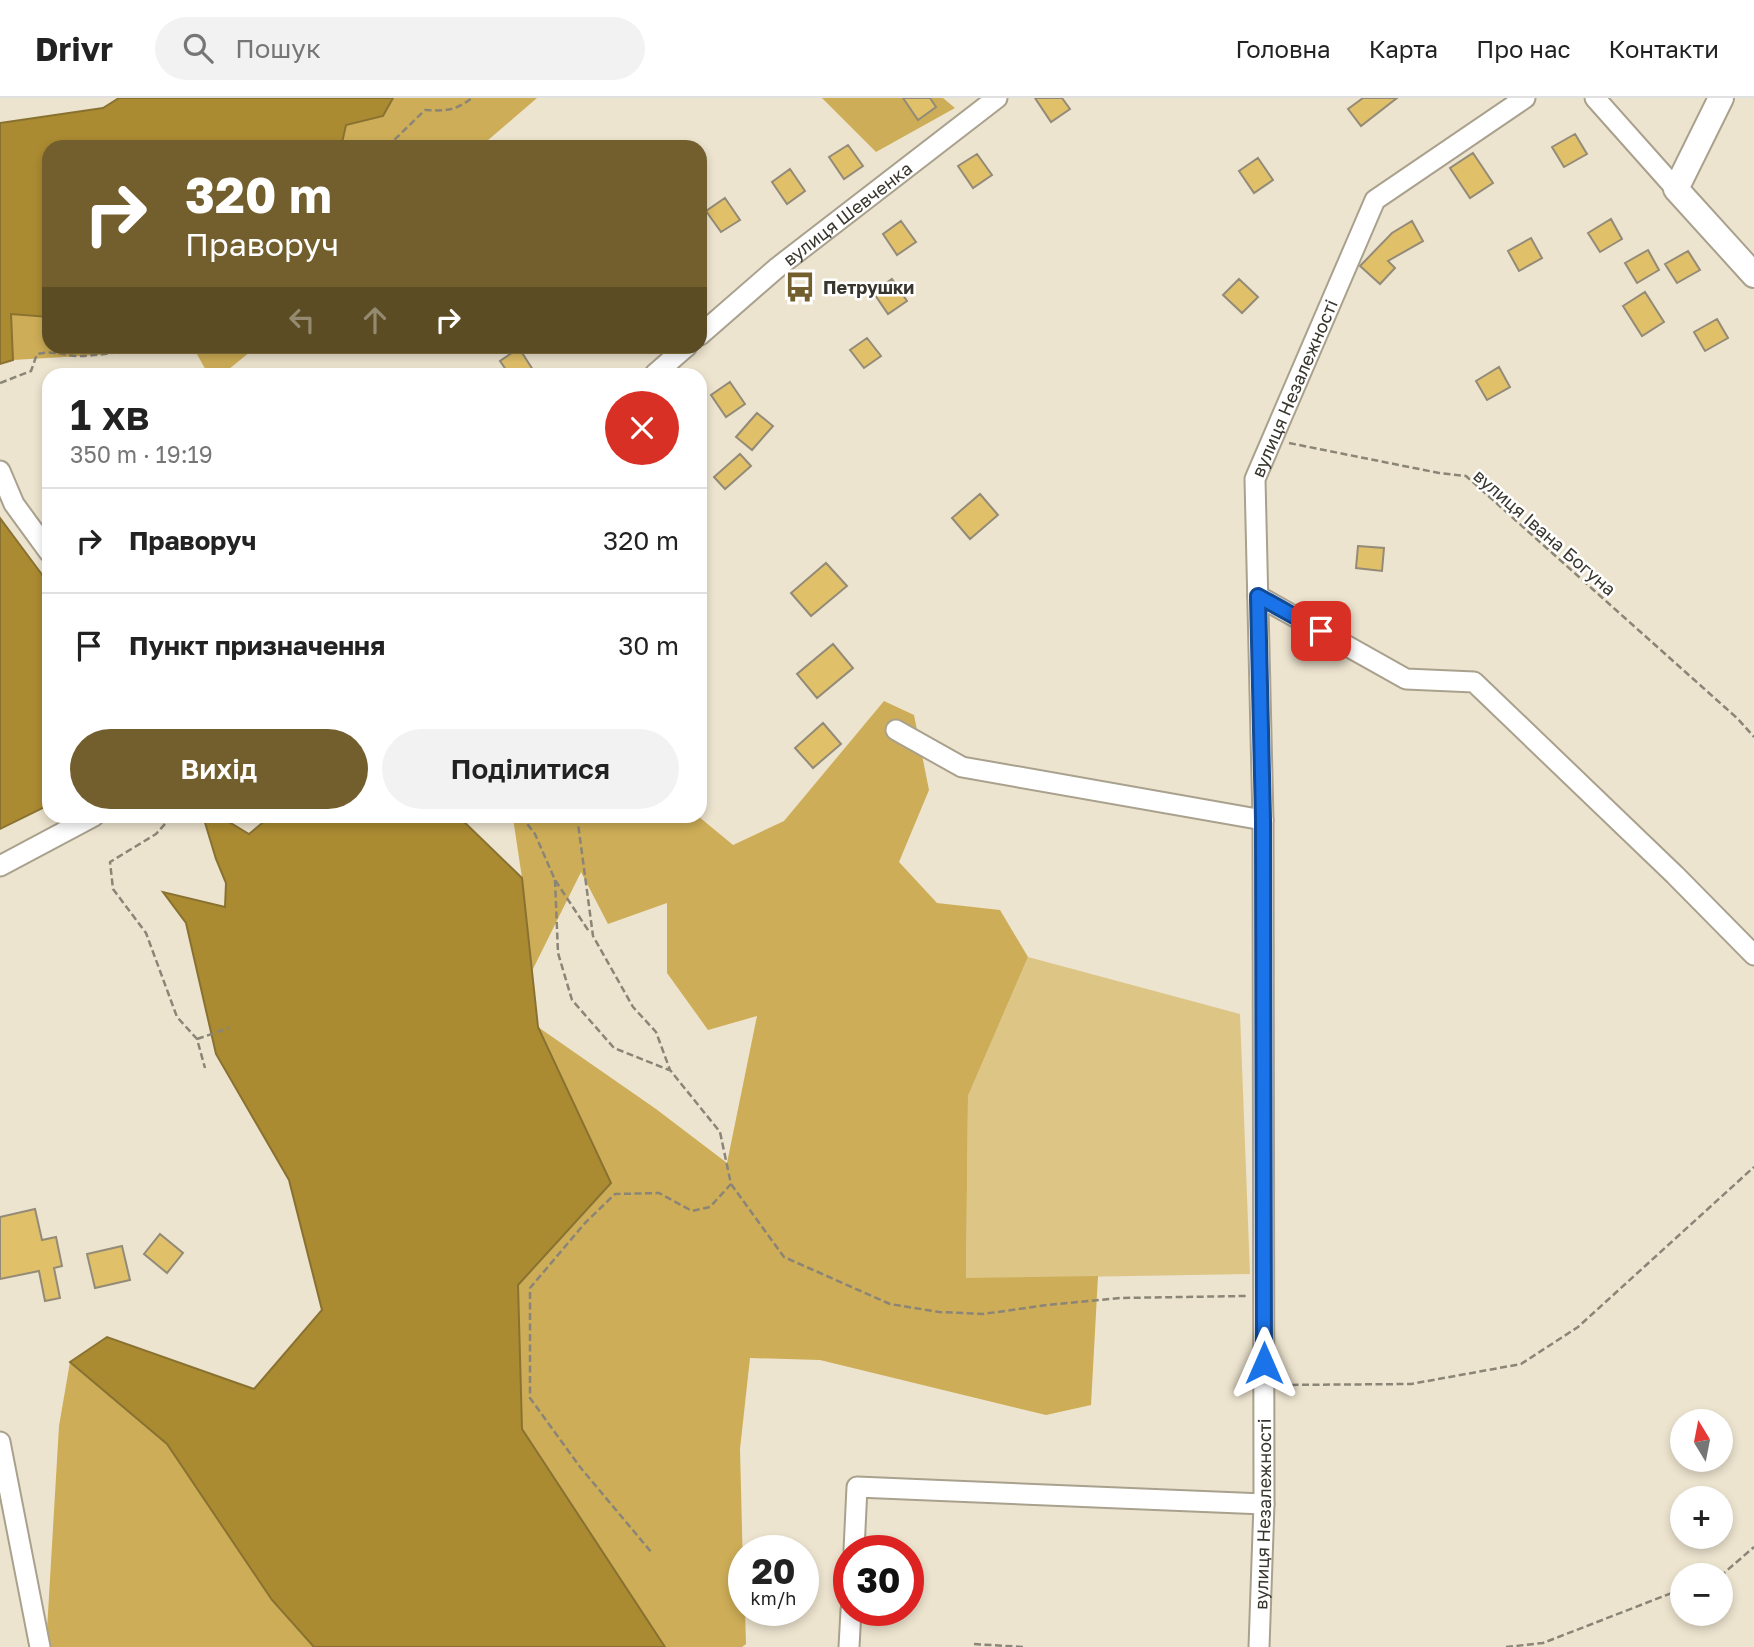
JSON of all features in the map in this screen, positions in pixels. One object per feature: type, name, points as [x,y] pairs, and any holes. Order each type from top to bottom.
[{"type":"street","name":"вулиця Шевченка","points":[[707,329],[778,267],[997,98]]},
{"type":"street","name":"вулиця Незалежності","points":[[1259,1647],[1264,1504],[1263,820],[1255,479],[1375,200],[1525,98]]},
{"type":"street","points":[[1595,98],[1754,275]]},
{"type":"street","points":[[1676,189],[1721,98]]},
{"type":"street","points":[[661,368],[678,354]]},
{"type":"street","points":[[0,471],[14,504],[42,542]]},
{"type":"street","points":[[1258,596],[1406,678],[1474,682],[1675,875],[1754,955]]},
{"type":"street","points":[[896,730],[962,767],[1263,820]]},
{"type":"street","points":[[0,866],[81,823]]},
{"type":"street","points":[[0,1442],[40,1647]]},
{"type":"street","points":[[855,1535],[857,1487],[1264,1504]]},
{"type":"street","points":[[849,1647],[850,1626]]},
{"type":"path","points":[[394,140],[425,110],[445,111],[462,106],[472,98]]},
{"type":"path","points":[[0,383],[31,371],[37,354],[42,353]]},
{"type":"path","points":[[62,354],[105,354]]},
{"type":"path","name":"вулиця Івана Богуна","points":[[1272,440],[1466,476],[1738,719],[1754,737]]},
{"type":"path","points":[[166,823],[156,834],[110,862],[113,889],[146,933],[177,1017],[197,1039],[205,1068]]},
{"type":"path","points":[[526,823],[535,834],[555,880],[593,936],[633,1007],[656,1032],[670,1070],[720,1132],[731,1184],[784,1257],[890,1304],[939,1312],[983,1314],[1120,1298],[1264,1296]]},
{"type":"path","points":[[578,823],[593,936]]},
{"type":"path","points":[[555,880],[558,953],[572,1000],[614,1048],[670,1070]]},
{"type":"path","points":[[197,1039],[229,1028]]},
{"type":"path","points":[[1264,1385],[1410,1384],[1521,1364],[1578,1326],[1754,1167]]},
{"type":"path","points":[[652,1553],[580,1467],[530,1398],[530,1288],[585,1223],[614,1194],[659,1192],[692,1211],[710,1208],[731,1184]]},
{"type":"path","points":[[1733,1565],[1754,1547]]},
{"type":"path","points":[[1506,1647],[1544,1643],[1670,1595]]},
{"type":"path","points":[[974,1644],[1023,1647]]},
{"type":"shaded area","points":[[119,98],[393,98],[383,116],[346,125],[343,140],[42,140],[42,316],[11,314],[13,360],[0,364],[0,123],[103,108]]},
{"type":"shaded area","points":[[393,98],[537,98],[488,140],[342,140],[345,125],[383,116]]},
{"type":"shaded area","points":[[822,98],[943,98],[955,108],[876,152]]},
{"type":"shaded area","points":[[11,314],[42,316],[42,354],[105,354],[98,355],[13,360]]},
{"type":"shaded area","points":[[197,354],[247,354],[230,368],[205,368]]},
{"type":"shaded area","points":[[0,518],[42,575],[42,808],[0,829]]},
{"type":"shaded area","points":[[884,701],[914,715],[929,790],[899,862],[937,903],[1000,910],[1028,957],[968,1096],[966,1278],[1098,1276],[1091,1405],[1046,1415],[820,1360],[750,1358],[740,1449],[742,1535],[728,1535],[728,1626],[745,1626],[746,1644],[742,1647],[665,1647],[522,1429],[518,1285],[610,1183],[538,1027],[656,1109],[727,1163],[757,1016],[708,1030],[667,973],[667,903],[608,924],[581,872],[532,971],[514,823],[706,823],[733,845],[784,821]]},
{"type":"shaded area","points":[[205,823],[231,823],[249,834],[262,823],[465,823],[522,878],[538,1027],[611,1183],[518,1285],[522,1429],[665,1647],[314,1647],[272,1600],[167,1444],[70,1362],[107,1337],[254,1389],[322,1310],[289,1180],[216,1054],[186,923],[163,892],[225,907],[226,883]]},
{"type":"shaded area","points":[[1028,957],[1240,1014],[1250,1274],[966,1279],[968,1096]]},
{"type":"shaded area","points":[[70,1362],[167,1444],[272,1600],[314,1647],[46,1647],[59,1426]]},
{"type":"building","points":[[903,98],[930,98],[936,107],[918,120]]},
{"type":"building","points":[[1035,98],[1062,98],[1070,109],[1051,122]]},
{"type":"building","points":[[1363,98],[1397,98],[1361,126],[1348,109]]},
{"type":"building","points":[[1575,134],[1587,154],[1564,167],[1552,147]]},
{"type":"building","points":[[848,145],[863,166],[844,179],[829,157]]},
{"type":"building","points":[[1473,153],[1493,183],[1470,198],[1450,168]]},
{"type":"building","points":[[977,154],[992,175],[973,188],[958,166]]},
{"type":"building","points":[[1258,158],[1273,180],[1254,193],[1239,171]]},
{"type":"building","points":[[790,169],[805,191],[787,204],[772,182]]},
{"type":"building","points":[[725,198],[740,220],[721,232],[707,210]]},
{"type":"building","points":[[1611,219],[1622,239],[1600,252],[1588,233]]},
{"type":"building","points":[[901,221],[916,242],[897,255],[883,234]]},
{"type":"building","points":[[1412,221],[1423,241],[1388,261],[1395,268],[1380,284],[1360,266],[1392,233]]},
{"type":"building","points":[[1531,238],[1542,258],[1519,271],[1508,251]]},
{"type":"building","points":[[1648,250],[1659,270],[1637,283],[1625,263]]},
{"type":"building","points":[[1688,251],[1700,270],[1677,283],[1665,264]]},
{"type":"building","points":[[892,279],[907,301],[888,314],[873,292]]},
{"type":"building","points":[[1239,279],[1258,297],[1242,313],[1223,295]]},
{"type":"building","points":[[1645,292],[1664,322],[1642,336],[1623,306]]},
{"type":"building","points":[[1717,319],[1728,338],[1705,351],[1694,332]]},
{"type":"building","points":[[867,338],[881,356],[864,368],[850,350]]},
{"type":"building","points":[[510,354],[523,354],[532,368],[505,368],[500,361]]},
{"type":"building","points":[[1499,367],[1510,387],[1487,400],[1476,381]]},
{"type":"building","points":[[730,382],[745,404],[726,417],[711,395]]},
{"type":"building","points":[[757,413],[773,426],[752,450],[736,437]]},
{"type":"building","points":[[740,454],[751,466],[725,489],[714,477]]},
{"type":"building","points":[[980,494],[998,515],[970,539],[952,518]]},
{"type":"building","points":[[1358,546],[1384,548],[1382,571],[1356,568]]},
{"type":"building","points":[[826,563],[847,586],[811,616],[791,593]]},
{"type":"building","points":[[833,644],[853,668],[817,698],[797,674]]},
{"type":"building","points":[[823,723],[841,744],[813,768],[795,748]]},
{"type":"building","points":[[35,1209],[42,1240],[56,1237],[62,1266],[54,1268],[60,1298],[45,1301],[39,1271],[0,1279],[0,1217]]},
{"type":"building","points":[[160,1234],[183,1253],[167,1273],[144,1254]]},
{"type":"building","points":[[122,1246],[130,1280],[95,1288],[87,1254]]},
{"type":"place","name":"Петрушки","points":[[800,287]]},
{"type":"route","points":[[1264,1363],[1263,820],[1258,596],[1321,631]]}]
